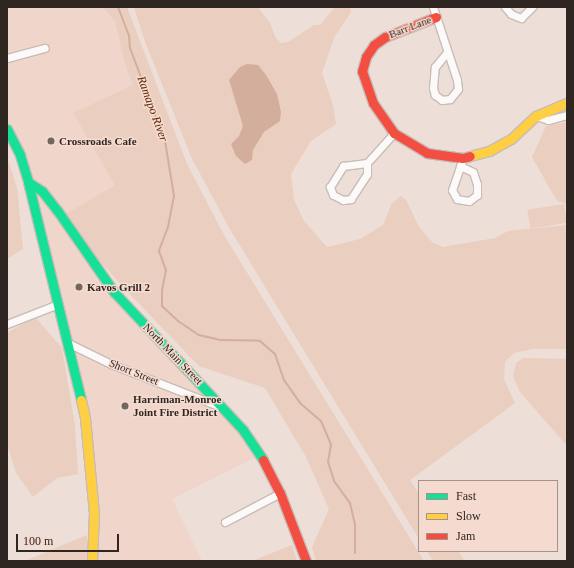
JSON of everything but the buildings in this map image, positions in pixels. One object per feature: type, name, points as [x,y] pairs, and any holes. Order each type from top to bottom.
[{"type":"street","name":"Barr Lane","points":[[433,7],[436,17],[385,37],[374,45],[366,57],[362,71],[366,87],[373,104],[394,133],[427,153],[461,162],[489,151],[505,142],[536,116],[550,108],[567,103]]},
{"type":"street","points":[[506,7],[511,14],[521,18],[532,7]]},
{"type":"street","points":[[436,17],[447,52],[458,89],[450,100],[442,100],[435,95],[433,88],[435,67],[447,52]]},
{"type":"street","points":[[7,58],[45,48]]},
{"type":"street","points":[[536,116],[548,120],[567,115]]},
{"type":"street","points":[[7,129],[18,150],[28,182],[85,418],[91,464],[94,513],[92,561]]},
{"type":"street","points":[[366,162],[367,174],[351,199],[343,200],[333,195],[330,187],[343,166],[366,162],[394,133]]},
{"type":"street","points":[[461,162],[473,172],[477,184],[477,195],[469,201],[457,199],[452,190],[461,162]]},
{"type":"street","name":"North Main Street","points":[[28,182],[42,191],[114,292],[224,407],[260,455],[280,493],[306,561]]},
{"type":"street","points":[[7,324],[58,304]]},
{"type":"street","name":"Short Street","points":[[68,343],[111,364],[224,407]]},
{"type":"street","points":[[226,522],[280,493]]},
{"type":"shaded area","points":[[7,7],[103,7],[115,22],[133,85],[73,113],[115,185],[61,218],[99,273],[260,455],[172,499],[202,561],[92,561],[91,464],[28,182],[7,129]]},
{"type":"shaded area","points":[[103,7],[127,7],[187,164],[224,235],[424,561],[316,561],[312,547],[329,509],[306,457],[265,388],[199,366],[123,287],[61,217],[115,185],[73,113],[133,85],[126,67],[115,22]]},
{"type":"shaded area","points":[[134,7],[258,7],[270,23],[276,38],[281,43],[288,42],[314,25],[320,25],[335,7],[350,7],[351,12],[334,38],[322,73],[333,105],[336,124],[311,141],[291,174],[294,200],[304,221],[327,247],[360,239],[383,225],[392,203],[401,196],[406,200],[419,227],[433,243],[443,247],[495,238],[508,231],[567,225],[567,349],[532,349],[514,353],[505,362],[504,379],[515,403],[410,480],[418,492],[418,537],[231,231],[192,159],[144,39]]},
{"type":"shaded area","points":[[247,64],[258,65],[266,75],[277,94],[281,112],[280,121],[264,132],[253,150],[252,160],[245,164],[236,156],[231,144],[239,136],[243,126],[229,80],[240,67]]},
{"type":"shaded area","points":[[567,122],[567,204],[557,201],[532,157],[546,126]]},
{"type":"shaded area","points":[[7,157],[17,188],[23,249],[7,259]]},
{"type":"shaded area","points":[[564,204],[567,223],[530,229],[527,210]]},
{"type":"shaded area","points":[[35,317],[62,348],[75,426],[78,474],[57,478],[33,497],[16,473],[7,444],[7,333]]},
{"type":"shaded area","points":[[523,358],[567,359],[567,446],[520,392],[513,376],[516,363]]},
{"type":"shaded area","points":[[87,535],[87,561],[25,561],[58,547]]},
{"type":"shaded area","points":[[292,545],[297,561],[252,561]]},
{"type":"shaded area","points":[[428,552],[459,552],[465,561],[433,561]]},
{"type":"waterway","name":"Ramapo River","points":[[118,7],[129,35],[130,48],[165,141],[174,196],[168,227],[159,251],[166,270],[162,291],[162,306],[178,321],[199,335],[221,340],[260,341],[275,354],[284,380],[300,403],[321,421],[331,445],[328,462],[334,481],[350,503],[355,524],[355,553]]},
{"type":"traffic: fast","points":[[7,129],[20,155],[28,182],[81,400]]},
{"type":"traffic: fast","points":[[28,182],[42,191],[57,210],[114,292],[243,430],[263,460]]},
{"type":"traffic: slow","points":[[470,156],[489,151],[511,139],[536,116],[567,103]]},
{"type":"traffic: slow","points":[[81,400],[85,418],[94,513],[92,561]]},
{"type":"traffic: jam","points":[[436,17],[385,37],[374,45],[366,57],[362,71],[373,103],[394,133],[427,153],[463,158],[470,156]]},
{"type":"traffic: jam","points":[[263,460],[280,493],[306,561]]},
{"type":"place","name":"Crossroads Cafe","points":[[51,141]]},
{"type":"place","name":"Kavos Grill 2","points":[[79,287]]},
{"type":"place","name":"Harriman-Monroe Joint Fire District","points":[[125,406]]}]
